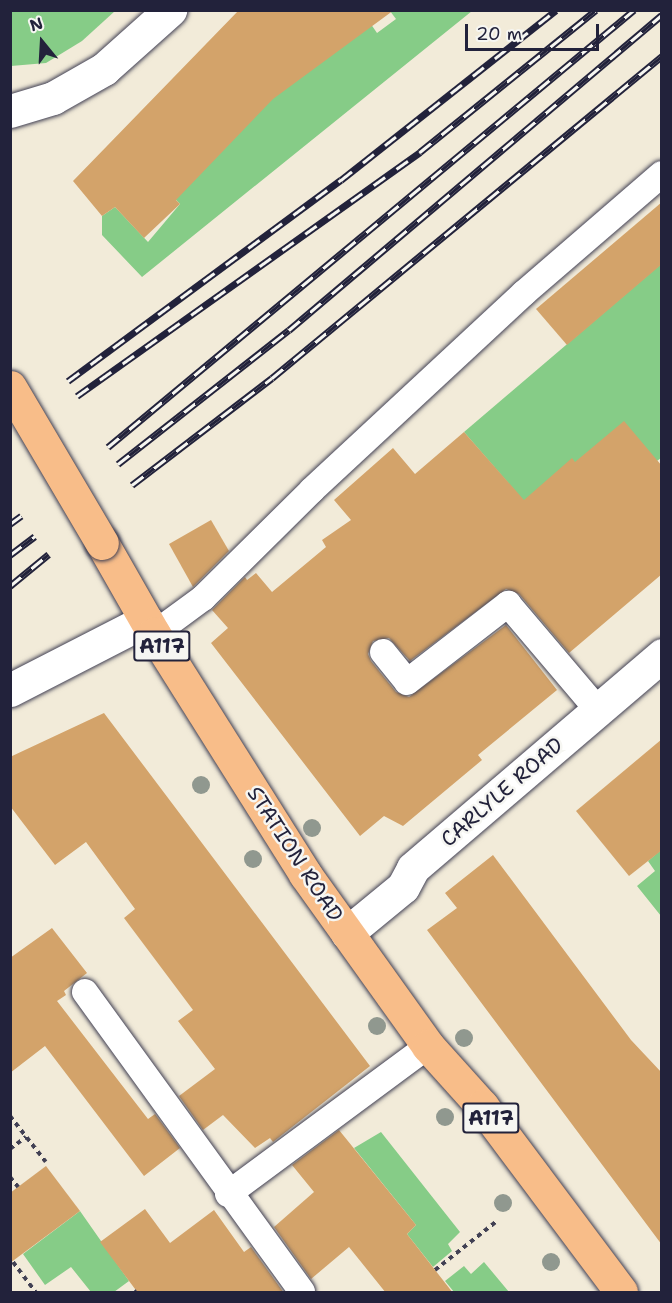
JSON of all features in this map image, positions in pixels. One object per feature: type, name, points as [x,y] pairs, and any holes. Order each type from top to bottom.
[{"type":"main road","name":"STATION ROAD","points":[[10,387],[150,627],[305,874],[428,1046],[482,1106],[621,1293]]},
{"type":"street","points":[[10,111],[53,98],[104,69],[170,10]]},
{"type":"street","points":[[10,690],[150,627]]},
{"type":"street","name":"CARLYLE ROAD","points":[[347,933],[403,887],[413,868],[662,655]]},
{"type":"lane","points":[[150,627],[203,598],[312,490],[524,293],[662,174]]},
{"type":"lane","points":[[383,652],[407,682],[508,604],[598,710]]},
{"type":"lane","points":[[85,992],[228,1194],[302,1293]]},
{"type":"lane","points":[[228,1194],[428,1046]]},
{"type":"path","points":[[10,1116],[46,1162]]},
{"type":"path","points":[[10,1149],[26,1137]]},
{"type":"path","points":[[10,1178],[18,1187]]},
{"type":"path","points":[[435,1270],[498,1220]]},
{"type":"path","points":[[13,1262],[36,1293]]},
{"type":"green space","points":[[11,10],[115,11],[82,41],[46,63],[11,66]]},
{"type":"green space","points":[[390,11],[472,11],[142,277],[102,235],[102,216],[115,207],[148,242],[180,204],[150,173],[282,87],[364,14],[377,33],[396,19]]},
{"type":"green space","points":[[661,264],[661,458],[531,554],[516,492],[464,432]]},
{"type":"green space","points":[[661,850],[661,916],[637,886],[655,871],[648,861]]},
{"type":"green space","points":[[381,1132],[460,1232],[448,1244],[452,1251],[433,1267],[407,1234],[416,1225],[354,1148]]},
{"type":"green space","points":[[80,1211],[129,1281],[114,1292],[91,1292],[71,1267],[45,1285],[23,1254]]},
{"type":"green space","points":[[484,1262],[509,1292],[454,1292],[445,1281],[464,1266],[471,1274]]},
{"type":"building","points":[[239,10],[394,10],[273,99],[176,200],[180,204],[144,238],[115,207],[102,216],[73,181]]},
{"type":"building","points":[[662,202],[662,264],[567,345],[536,309]]},
{"type":"building","points":[[624,421],[662,466],[662,574],[569,653],[519,594],[506,589],[410,661],[389,638],[373,641],[368,654],[371,661],[396,692],[409,697],[506,625],[557,690],[478,755],[482,760],[403,826],[384,816],[360,836],[211,643],[228,628],[212,610],[245,577],[247,580],[256,573],[272,592],[326,547],[322,540],[351,520],[334,500],[393,448],[415,474],[464,432],[524,500],[572,458],[575,462]]},
{"type":"building","points":[[211,520],[229,551],[193,587],[169,544]]},
{"type":"building","points":[[104,713],[370,1066],[273,1142],[270,1138],[255,1148],[223,1115],[203,1130],[179,1096],[215,1069],[178,1021],[193,1010],[124,918],[135,909],[86,842],[55,865],[10,806],[10,757]]},
{"type":"building","points":[[662,739],[662,850],[629,876],[576,811]]},
{"type":"building","points":[[493,855],[631,1040],[662,1073],[662,1245],[427,930],[457,908],[445,893]]},
{"type":"building","points":[[52,928],[87,973],[64,991],[66,995],[57,1001],[148,1119],[155,1114],[180,1148],[144,1176],[45,1046],[10,1073],[10,958]]},
{"type":"building","points":[[339,1130],[416,1225],[407,1234],[453,1293],[386,1293],[349,1247],[311,1279],[274,1227],[314,1192],[292,1165]]},
{"type":"building","points":[[46,1166],[80,1211],[10,1263],[10,1193]]},
{"type":"building","points":[[145,1209],[170,1243],[214,1210],[244,1252],[251,1247],[284,1293],[138,1293],[100,1242]]},
{"type":"railway","points":[[68,381],[341,180],[556,10]]},
{"type":"railway","points":[[77,396],[420,152],[596,10]]},
{"type":"railway","points":[[108,447],[634,10]]},
{"type":"railway","points":[[118,464],[289,330],[662,15]]},
{"type":"railway","points":[[132,485],[272,378],[662,56]]},
{"type":"railway","points":[[10,524],[21,516]]},
{"type":"railway","points":[[10,555],[35,536]]},
{"type":"railway","points":[[10,586],[49,554]]}]
